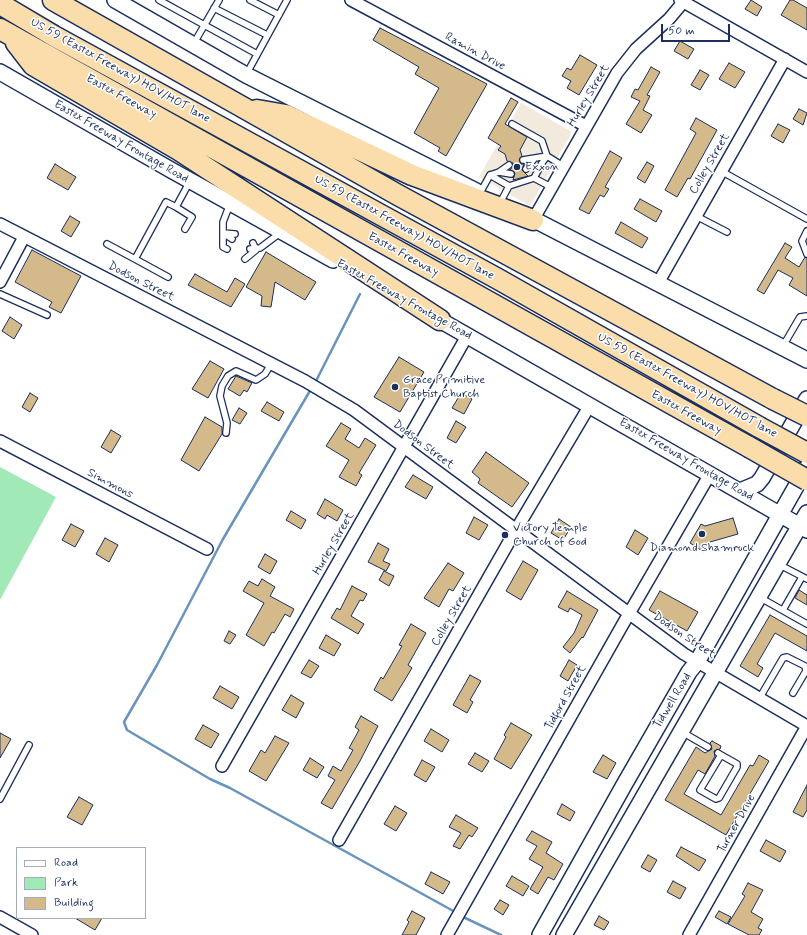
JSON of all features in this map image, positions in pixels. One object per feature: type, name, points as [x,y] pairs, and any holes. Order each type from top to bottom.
[{"type":"highway","points":[[53,0],[426,210],[773,399],[807,416]]},
{"type":"highway","name":"US 59 (Eastex Freeway) HOV/HOT lane","points":[[0,4],[60,40],[498,279],[593,333],[760,423],[807,453]]},
{"type":"highway","points":[[5,32],[33,65],[179,150],[440,320]]},
{"type":"highway","name":"Eastex Freeway","points":[[5,32],[807,480]]},
{"type":"highway","points":[[244,108],[286,115],[412,176],[532,220]]},
{"type":"highway","points":[[760,423],[807,442]]},
{"type":"main road","points":[[115,0],[246,75],[658,283],[804,361]]},
{"type":"main road","name":"Eastex Freeway Frontage Road","points":[[0,72],[190,181],[590,405],[780,515],[805,523]]},
{"type":"main road","points":[[740,492],[757,484],[762,478],[807,399]]},
{"type":"main road","name":"Tidwell Road","points":[[540,935],[624,785],[689,672],[697,662],[807,467]]},
{"type":"main road","name":"Tidwell Road","points":[[564,935],[778,564],[805,523]]},
{"type":"main road","points":[[624,785],[645,796]]},
{"type":"street","name":"Ramin Drive","points":[[353,1],[586,126]]},
{"type":"street","name":"Hurley Street","points":[[532,220],[586,126],[626,61],[683,1]]},
{"type":"street","points":[[683,1],[807,72]]},
{"type":"street","name":"Colley Street","points":[[658,283],[785,59]]},
{"type":"street","name":"Dodson Street","points":[[0,224],[305,381],[354,410],[405,446],[516,531],[697,662],[807,726]]},
{"type":"street","points":[[0,282],[24,236]]},
{"type":"street","name":"Hurley Street","points":[[222,766],[467,336]]},
{"type":"street","name":"Colley Street","points":[[339,840],[590,405]]},
{"type":"street","name":"Simmons","points":[[0,441],[207,549]]},
{"type":"street","name":"Tidford Street","points":[[447,935],[710,474]]},
{"type":"street","name":"Turner Drive","points":[[689,935],[807,726]]},
{"type":"street","points":[[0,918],[32,935]]},
{"type":"lane","points":[[159,0],[257,54]]},
{"type":"lane","points":[[193,45],[218,0]]},
{"type":"lane","points":[[250,0],[279,15]]},
{"type":"lane","points":[[246,75],[287,0]]},
{"type":"lane","points":[[214,8],[267,35]]},
{"type":"lane","points":[[512,124],[542,141],[547,156],[563,166]]},
{"type":"lane","points":[[523,160],[547,156]]},
{"type":"lane","points":[[500,203],[509,186],[534,178],[547,156]]},
{"type":"lane","points":[[526,169],[534,159]]},
{"type":"lane","points":[[480,193],[490,175],[499,172],[508,165]]},
{"type":"lane","points":[[721,171],[807,219]]},
{"type":"lane","points":[[499,172],[511,174]]},
{"type":"lane","points":[[490,175],[509,186]]},
{"type":"lane","points":[[534,178],[551,187]]},
{"type":"lane","points":[[176,207],[190,181]]},
{"type":"lane","points":[[134,259],[166,202],[192,217],[186,229]]},
{"type":"lane","points":[[227,250],[223,247],[223,222],[231,204]]},
{"type":"lane","points":[[696,215],[727,232]]},
{"type":"lane","points":[[807,231],[802,241],[807,254]]},
{"type":"lane","points":[[245,259],[253,250],[282,232]]},
{"type":"lane","points":[[223,233],[235,234]]},
{"type":"lane","points":[[223,233],[232,239]]},
{"type":"lane","points":[[253,243],[253,250]]},
{"type":"lane","points":[[107,244],[168,277]]},
{"type":"lane","points":[[0,294],[47,315]]},
{"type":"lane","points":[[782,348],[800,317],[807,316]]},
{"type":"lane","points":[[226,433],[227,423],[220,396],[222,386],[228,376],[236,372],[256,380],[265,374],[271,364]]},
{"type":"lane","points":[[778,564],[805,578],[783,610]]},
{"type":"lane","points":[[759,597],[807,624]]},
{"type":"lane","points":[[759,699],[783,658],[787,657],[805,666],[806,671],[793,693]]},
{"type":"lane","points":[[682,732],[708,747]]},
{"type":"lane","points":[[0,799],[29,745]]},
{"type":"lane","points":[[719,754],[737,764],[737,767],[719,798],[716,799],[700,790],[719,754]]},
{"type":"shaded area","points":[[521,103],[572,132],[530,206],[479,177]]},
{"type":"green space","points":[[0,467],[56,497],[0,600]]},
{"type":"building","points":[[751,0],[762,7],[757,16],[745,9]]},
{"type":"building","points":[[790,0],[793,0],[807,8],[807,30],[781,15]]},
{"type":"building","points":[[380,28],[487,84],[446,156],[438,151],[440,148],[414,133],[439,88],[415,74],[419,67],[373,40]]},
{"type":"building","points":[[680,41],[694,49],[688,59],[674,51]]},
{"type":"building","points":[[580,55],[597,65],[579,95],[567,88],[571,81],[562,76],[567,68],[571,70]]},
{"type":"building","points":[[729,63],[745,72],[735,88],[719,79]]},
{"type":"building","points":[[651,67],[660,72],[647,95],[650,96],[643,110],[652,115],[641,133],[626,124],[640,101],[631,97],[635,89],[638,90]]},
{"type":"building","points":[[700,70],[709,75],[700,90],[691,85]]},
{"type":"building","points":[[511,98],[518,102],[505,124],[527,137],[520,150],[522,156],[519,160],[521,164],[524,164],[522,170],[528,176],[513,180],[515,173],[510,170],[513,163],[507,161],[505,154],[498,150],[501,146],[488,138]]},
{"type":"building","points":[[799,109],[807,113],[803,125],[793,119]]},
{"type":"building","points":[[696,118],[717,130],[690,179],[688,178],[677,197],[665,190],[696,133],[690,129]]},
{"type":"building","points":[[778,124],[790,130],[783,143],[771,136]]},
{"type":"building","points":[[610,151],[622,158],[605,187],[609,189],[604,197],[600,195],[589,214],[579,209]]},
{"type":"building","points":[[647,162],[654,166],[645,183],[637,178]]},
{"type":"building","points":[[55,164],[76,177],[68,190],[47,178]]},
{"type":"building","points":[[640,199],[662,211],[656,222],[634,209]]},
{"type":"building","points":[[70,216],[80,222],[71,237],[61,231]]},
{"type":"building","points":[[621,222],[648,238],[642,248],[615,233]]},
{"type":"building","points":[[785,243],[792,247],[785,258],[799,267],[805,257],[807,258],[807,296],[789,285],[793,278],[778,270],[764,294],[757,290]]},
{"type":"building","points":[[32,250],[81,276],[61,313],[49,307],[52,302],[15,282]]},
{"type":"building","points":[[266,252],[316,282],[305,300],[275,282],[271,307],[261,306],[262,296],[246,287]]},
{"type":"building","points":[[195,274],[227,292],[235,278],[245,284],[231,307],[188,285]]},
{"type":"building","points":[[10,317],[22,325],[14,339],[2,331]]},
{"type":"building","points":[[399,357],[424,372],[400,412],[374,397]]},
{"type":"building","points":[[210,361],[224,369],[208,398],[192,389]]},
{"type":"building","points":[[236,376],[252,383],[247,392],[244,390],[240,396],[228,389]]},
{"type":"building","points":[[30,393],[38,398],[30,412],[22,407]]},
{"type":"building","points":[[461,393],[472,399],[464,414],[452,408]]},
{"type":"building","points":[[267,402],[284,412],[279,421],[261,411]]},
{"type":"building","points":[[239,408],[247,413],[240,424],[232,420]]},
{"type":"building","points":[[205,417],[222,427],[222,434],[199,471],[181,460]]},
{"type":"building","points":[[456,421],[466,427],[456,443],[447,438]]},
{"type":"building","points":[[341,423],[351,429],[345,439],[359,448],[365,438],[376,445],[359,473],[362,475],[356,486],[339,477],[349,460],[326,446]]},
{"type":"building","points":[[111,430],[121,436],[111,453],[101,447]]},
{"type":"building","points":[[486,452],[529,483],[512,507],[478,483],[480,479],[472,472]]},
{"type":"building","points":[[413,475],[433,487],[426,499],[405,487]]},
{"type":"building","points":[[325,499],[343,510],[337,521],[327,515],[325,519],[317,514]]},
{"type":"building","points":[[291,511],[306,520],[301,529],[286,520]]},
{"type":"building","points":[[474,517],[488,525],[479,540],[466,533]]},
{"type":"building","points":[[733,518],[738,534],[710,542],[704,552],[690,543],[701,524],[705,526]]},
{"type":"building","points":[[559,519],[571,527],[563,540],[551,533]]},
{"type":"building","points":[[71,524],[84,531],[75,547],[62,540]]},
{"type":"building","points":[[635,530],[648,538],[638,555],[626,547]]},
{"type":"building","points":[[105,538],[118,545],[109,562],[96,554]]},
{"type":"building","points":[[378,543],[389,549],[383,561],[390,564],[386,571],[368,562]]},
{"type":"building","points":[[265,554],[277,561],[270,574],[258,567]]},
{"type":"building","points":[[523,561],[538,570],[521,600],[506,591]]},
{"type":"building","points":[[448,563],[464,573],[453,591],[449,589],[439,607],[424,598]]},
{"type":"building","points":[[384,571],[394,576],[389,586],[379,580]]},
{"type":"building","points":[[262,579],[275,587],[270,596],[294,609],[290,617],[285,614],[274,633],[272,632],[264,646],[246,635],[264,603],[243,591],[249,581],[258,586]]},
{"type":"building","points":[[352,586],[367,594],[363,601],[360,600],[351,616],[364,624],[358,634],[331,618],[337,608],[340,610]]},
{"type":"building","points":[[799,590],[807,595],[807,605],[795,598]]},
{"type":"building","points":[[567,591],[598,610],[583,638],[582,637],[570,653],[563,647],[574,633],[582,615],[570,608],[568,612],[558,607]]},
{"type":"building","points":[[660,591],[698,612],[687,631],[649,610]]},
{"type":"building","points":[[770,615],[807,636],[807,651],[775,633],[757,664],[763,668],[758,677],[740,666]]},
{"type":"building","points":[[411,624],[426,633],[408,665],[412,668],[392,701],[374,690],[381,677],[383,679],[402,646],[399,645]]},
{"type":"building","points":[[229,631],[236,635],[230,644],[224,641]]},
{"type":"building","points":[[326,635],[341,644],[334,656],[319,648]]},
{"type":"building","points":[[309,660],[319,666],[311,678],[301,673]]},
{"type":"building","points":[[569,660],[577,665],[568,681],[560,676]]},
{"type":"building","points":[[470,675],[481,681],[470,700],[473,702],[467,713],[453,705]]},
{"type":"building","points":[[220,686],[239,697],[232,709],[213,698]]},
{"type":"building","points":[[291,695],[304,703],[296,718],[282,710]]},
{"type":"building","points":[[361,716],[378,726],[360,761],[332,809],[321,803],[335,780],[328,776],[333,766],[341,771],[353,750],[349,748],[359,730],[355,727]]},
{"type":"building","points":[[511,723],[532,735],[511,769],[494,759],[506,737],[504,735]]},
{"type":"building","points":[[203,725],[219,734],[211,748],[195,739]]},
{"type":"building","points":[[431,729],[449,740],[442,752],[424,741]]},
{"type":"building","points":[[0,733],[11,739],[0,758]]},
{"type":"building","points":[[275,736],[289,743],[266,781],[249,771],[261,750],[265,753]]},
{"type":"building","points":[[712,741],[721,746],[720,749],[714,751],[715,756],[705,774],[698,770],[684,794],[721,815],[750,765],[753,766],[759,755],[769,761],[726,835],[665,800],[696,747],[705,753],[712,749],[710,743]]},
{"type":"building","points":[[475,753],[489,761],[482,772],[468,764]]},
{"type":"building","points":[[603,755],[616,763],[607,779],[593,772]]},
{"type":"building","points":[[310,758],[324,767],[317,778],[303,770]]},
{"type":"building","points":[[422,760],[435,767],[426,782],[414,775]]},
{"type":"building","points":[[807,785],[807,810],[803,817],[793,812]]},
{"type":"building","points":[[79,797],[93,805],[82,825],[67,817]]},
{"type":"building","points":[[562,804],[575,812],[570,821],[557,814]]},
{"type":"building","points":[[395,806],[407,813],[396,831],[384,824]]},
{"type":"building","points":[[456,815],[478,828],[472,837],[469,835],[460,849],[453,846],[461,833],[449,827]]},
{"type":"building","points":[[532,831],[552,842],[546,853],[563,864],[554,880],[548,877],[538,894],[530,889],[543,867],[529,859],[537,846],[526,840]]},
{"type":"building","points":[[766,840],[786,851],[780,862],[760,851]]},
{"type":"building","points":[[681,847],[706,860],[699,871],[676,856]]},
{"type":"building","points":[[648,855],[657,860],[650,872],[641,867]]},
{"type":"building","points":[[431,872],[450,882],[443,894],[425,884]]},
{"type":"building","points":[[512,876],[529,886],[523,896],[506,886]]},
{"type":"building","points":[[673,881],[686,888],[680,899],[667,892]]},
{"type":"building","points":[[748,883],[763,890],[751,912],[763,919],[758,928],[762,930],[759,935],[749,935],[728,924],[745,896],[742,894]]},
{"type":"building","points":[[500,900],[509,905],[503,915],[494,909]]},
{"type":"building","points":[[412,911],[425,918],[416,935],[402,935],[409,922],[407,920]]},
{"type":"building","points":[[719,911],[731,917],[727,924],[715,917]]},
{"type":"building","points":[[599,916],[609,922],[604,930],[594,925]]},
{"type":"building","points":[[77,919],[101,919],[95,930]]},
{"type":"waterway","points":[[315,383],[360,294]]},
{"type":"waterway","points":[[311,389],[223,539],[157,665],[124,722],[127,730],[210,779],[230,788],[457,913]]},
{"type":"waterway","points":[[461,916],[501,935]]},
{"type":"place","name":"Exxon","points":[[517,167]]},
{"type":"place","name":"Grace Primitive Baptist Church","points":[[395,387]]},
{"type":"place","name":"Diamond Shamrock","points":[[702,534]]},
{"type":"place","name":"Victory Temple Church of God","points":[[505,535]]}]
